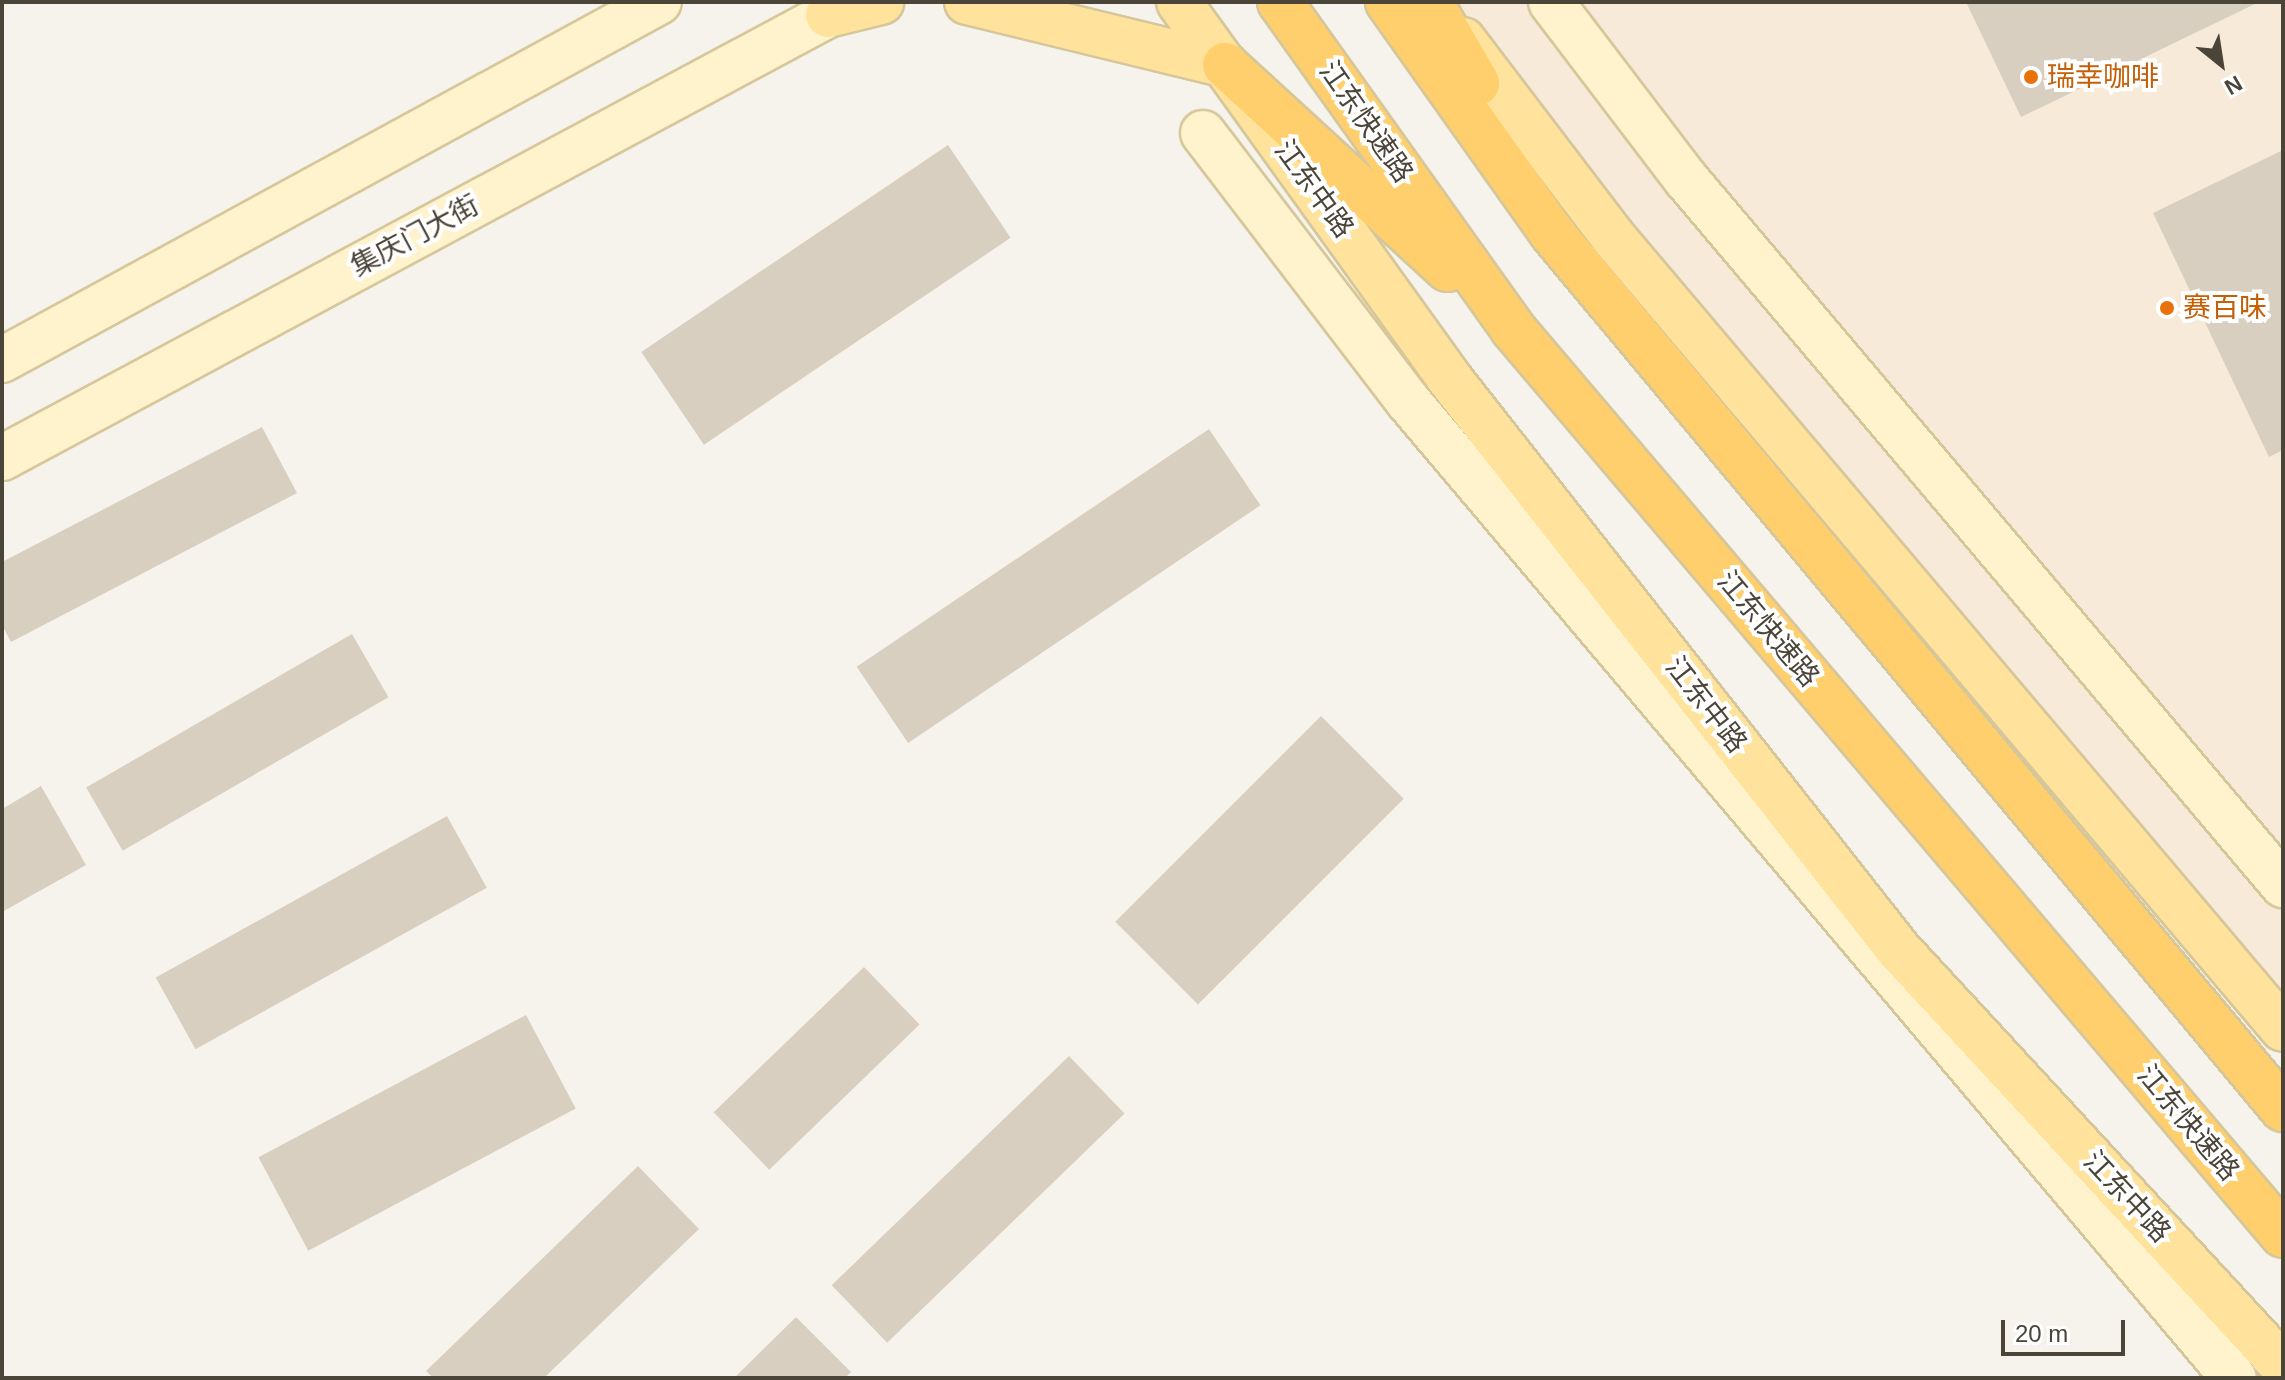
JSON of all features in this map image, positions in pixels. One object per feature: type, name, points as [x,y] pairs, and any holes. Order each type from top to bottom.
[{"type":"highway","name":"江东快速路","points":[[1280,2],[1513,329],[2283,1235]]},
{"type":"highway","points":[[1388,2],[1552,233],[2283,1109]]},
{"type":"highway","points":[[1432,2],[1591,278]]},
{"type":"highway","points":[[1225,65],[1513,329]]},
{"type":"main road","points":[[828,15],[881,2]]},
{"type":"main road","points":[[967,2],[1225,65]]},
{"type":"main road","name":"江东中路","points":[[1179,2],[1449,378],[1898,949],[2283,1366]]},
{"type":"main road","points":[[1432,2],[1613,237],[2283,1029]]},
{"type":"street","points":[[2,360],[659,2]]},
{"type":"street","points":[[1551,2],[1686,179],[2283,885]]},
{"type":"street","name":"集庆门大街","points":[[2,458],[828,15]]},
{"type":"street","name":"江东中路","points":[[1203,133],[1408,401],[2234,1378]]},
{"type":"shaded area","points":[[1434,2],[2283,2],[2283,1029]]},
{"type":"building","points":[[1966,2],[2259,2],[2021,117]]},
{"type":"building","points":[[948,145],[1011,238],[704,445],[641,352]]},
{"type":"building","points":[[2283,150],[2283,450],[2269,457],[2153,213]]},
{"type":"building","points":[[262,427],[297,493],[11,642],[2,625],[2,562]]},
{"type":"building","points":[[1209,429],[1260,505],[908,743],[857,667]]},
{"type":"building","points":[[352,634],[389,697],[123,851],[86,788]]},
{"type":"building","points":[[1321,716],[1404,799],[1198,1004],[1115,922]]},
{"type":"building","points":[[41,786],[86,865],[2,912],[2,809]]},
{"type":"building","points":[[447,816],[487,888],[196,1049],[156,977]]},
{"type":"building","points":[[864,967],[920,1025],[769,1170],[714,1112]]},
{"type":"building","points":[[526,1015],[576,1109],[308,1251],[258,1157]]},
{"type":"building","points":[[1069,1056],[1125,1114],[887,1343],[832,1285]]},
{"type":"building","points":[[638,1166],[699,1229],[544,1378],[433,1378],[426,1371]]},
{"type":"building","points":[[796,1317],[851,1372],[845,1378],[734,1378]]},
{"type":"place","name":"瑞幸咖啡","points":[[2031,77]]},
{"type":"place","name":"赛百味","points":[[2167,308]]}]
